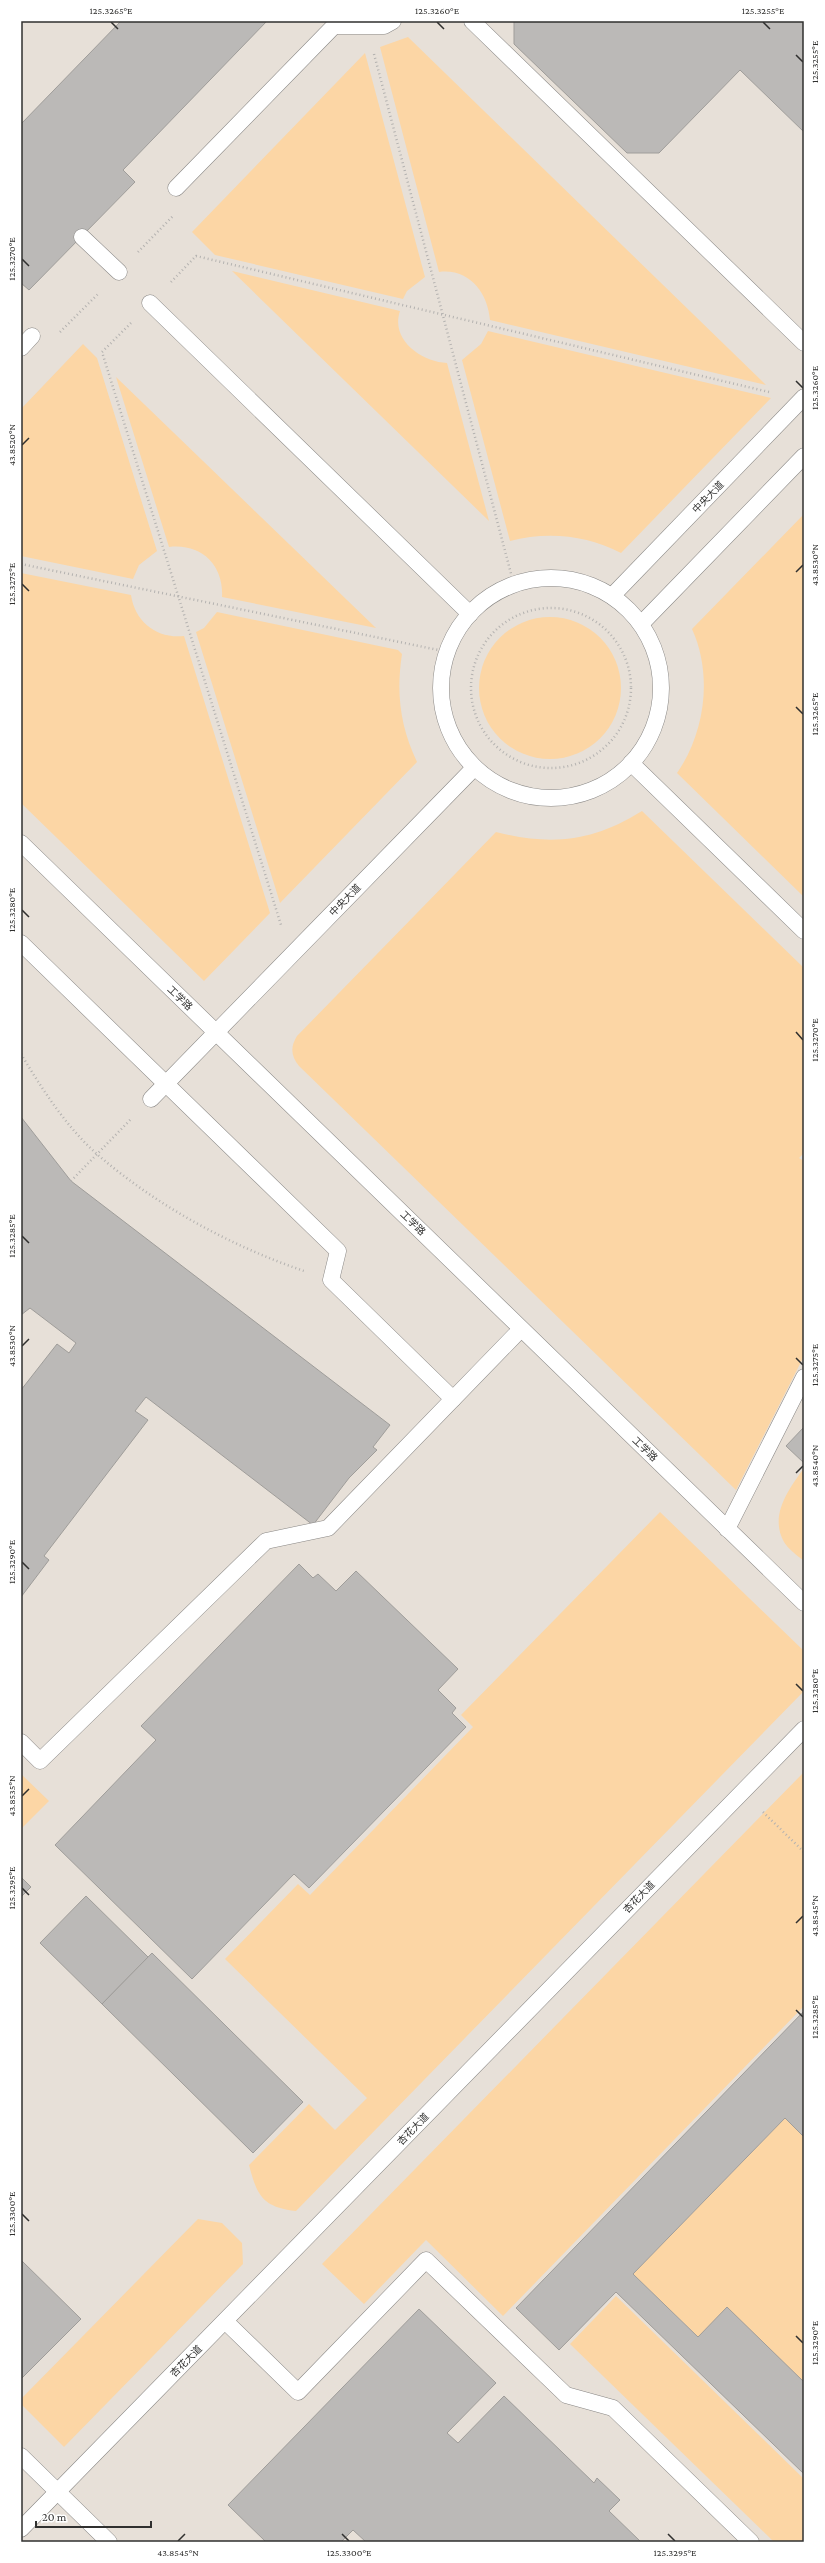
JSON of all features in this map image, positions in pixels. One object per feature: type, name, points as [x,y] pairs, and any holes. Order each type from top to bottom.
[{"type":"lane","points":[[176,188],[334,26],[384,26],[393,21]]},
{"type":"lane","points":[[472,21],[804,343]]},
{"type":"lane","points":[[82,237],[118,272]]},
{"type":"lane","points":[[150,303],[470,614]]},
{"type":"lane","name":"中央大道","points":[[612,596],[803,398]]},
{"type":"lane","points":[[641,624],[804,456]]},
{"type":"lane","points":[[546,578],[569,579],[592,586],[612,596],[641,624],[654,649],[660,672],[661,695],[657,717],[649,739],[631,763],[620,774],[600,787],[578,795],[556,799],[533,797],[510,791],[490,781],[474,768],[458,748],[448,727],[442,705],[441,682],[453,638],[470,614],[482,602],[502,590],[514,585],[546,578]]},
{"type":"lane","points":[[631,763],[804,931]]},
{"type":"lane","name":"中央大道","points":[[151,1099],[474,768]]},
{"type":"lane","name":"工学路","points":[[21,843],[804,1603]]},
{"type":"lane","points":[[21,943],[338,1251],[331,1280],[453,1399]]},
{"type":"lane","points":[[21,1742],[40,1761],[266,1541],[328,1528],[521,1329]]},
{"type":"lane","points":[[727,1529],[804,1377]]},
{"type":"lane","name":"杏花大道","points":[[21,2528],[804,1729]]},
{"type":"lane","points":[[225,2321],[298,2392],[426,2260],[566,2395],[613,2408],[751,2542]]},
{"type":"lane","points":[[21,2456],[109,2542]]},
{"type":"path","points":[[366,26],[514,585]]},
{"type":"path","points":[[60,332],[172,217]]},
{"type":"path","points":[[196,256],[803,398]]},
{"type":"path","points":[[102,352],[290,956]]},
{"type":"path","points":[[21,564],[448,652]]},
{"type":"path","points":[[565,609],[580,613],[596,621],[619,645],[631,676],[632,693],[629,710],[620,730],[601,751],[571,766],[538,768],[506,756],[483,732],[475,717],[471,700],[473,667],[489,637],[515,616],[531,610],[565,609]]},
{"type":"path","points":[[21,1054],[64,1117],[97,1154],[170,1206],[209,1229],[248,1249],[331,1280]]},
{"type":"path","points":[[71,1180],[115,1136]]},
{"type":"path","points":[[742,1792],[804,1852]]},
{"type":"shaded area","points":[[21,21],[804,21],[804,2542],[21,2542]]},
{"type":"shaded area","points":[[408,37],[766,385],[490,320],[485,301],[475,284],[468,278],[459,274],[439,272],[380,47]]},
{"type":"shaded area","points":[[365,53],[425,277],[407,291],[403,299],[215,255],[192,232]]},
{"type":"shaded area","points":[[232,271],[400,311],[398,322],[400,331],[410,348],[428,359],[447,363],[489,521]]},
{"type":"shaded area","points":[[488,331],[771,398],[621,553],[595,542],[567,536],[538,536],[510,541],[462,360],[481,344]]},
{"type":"shaded area","points":[[83,344],[97,358],[157,551],[139,565],[133,579],[21,556],[21,409]]},
{"type":"shaded area","points":[[116,377],[376,628],[222,597],[222,586],[219,575],[215,566],[208,558],[191,549],[169,547]]},
{"type":"shaded area","points":[[804,514],[804,897],[677,773],[687,757],[694,740],[700,722],[703,703],[704,684],[702,665],[699,647],[692,629]]},
{"type":"shaded area","points":[[21,573],[131,595],[133,605],[137,613],[142,621],[149,627],[165,635],[184,636],[270,913],[204,981],[21,803]]},
{"type":"shaded area","points":[[217,612],[398,650],[402,654],[399,682],[401,709],[403,722],[411,749],[417,762],[280,903],[196,632],[204,628]]},
{"type":"shaded area","points":[[543,617],[557,617],[584,625],[605,643],[616,661],[620,674],[620,702],[613,722],[595,743],[584,751],[571,756],[557,759],[543,759],[516,751],[495,733],[487,722],[482,709],[479,695],[479,681],[487,654],[505,633],[516,625],[529,620]]},
{"type":"shaded area","points":[[642,811],[804,968],[804,1153],[799,1158],[804,1161],[804,1356],[736,1490],[299,1066],[294,1059],[292,1051],[293,1044],[297,1036],[496,832],[535,839],[554,840],[571,838],[589,835],[606,829]]},
{"type":"shaded area","points":[[804,1468],[804,1561],[784,1542],[780,1532],[779,1522],[780,1512],[787,1494]]},
{"type":"shaded area","points":[[660,1512],[804,1651],[804,1691],[296,2211],[285,2209],[269,2203],[263,2198],[255,2185],[249,2165],[309,2104],[335,2130],[367,2098],[225,1959],[298,1884],[310,1895],[473,1727],[461,1715]]},
{"type":"shaded area","points":[[804,1772],[804,2006],[503,2316],[426,2240],[364,2304],[322,2264]]},
{"type":"shaded area","points":[[21,1774],[49,1801],[21,1829]]},
{"type":"shaded area","points":[[785,2118],[804,2137],[804,2382],[698,2337],[633,2274]]},
{"type":"shaded area","points":[[198,2219],[222,2223],[242,2243],[243,2264],[64,2447],[21,2404],[21,2399]]},
{"type":"shaded area","points":[[616,2296],[804,2479],[804,2542],[774,2542],[570,2344]]},
{"type":"building","points":[[121,21],[267,21],[123,170],[135,182],[29,290],[21,283],[21,124]]},
{"type":"building","points":[[514,21],[804,21],[804,132],[740,70],[659,153],[627,153],[514,44]]},
{"type":"building","points":[[21,1117],[71,1181],[390,1425],[373,1447],[377,1450],[349,1478],[313,1525],[146,1397],[135,1411],[148,1420],[44,1556],[49,1560],[21,1597],[21,1390],[57,1344],[69,1353],[76,1343],[30,1308],[21,1315]]},
{"type":"building","points":[[804,1427],[804,1463],[786,1446]]},
{"type":"building","points":[[299,1564],[313,1578],[318,1574],[336,1591],[356,1571],[458,1669],[438,1690],[456,1708],[452,1713],[466,1727],[309,1888],[294,1874],[192,1979],[55,1845],[156,1740],[141,1726]]},
{"type":"building","points":[[21,1877],[31,1887],[21,1897]]},
{"type":"building","points":[[86,1896],[148,1957],[102,2004],[40,1943]]},
{"type":"building","points":[[152,1953],[303,2102],[253,2153],[102,2004]]},
{"type":"building","points":[[804,2011],[804,2137],[785,2118],[633,2274],[698,2337],[727,2307],[804,2382],[804,2474],[616,2292],[559,2350],[516,2308]]},
{"type":"building","points":[[21,2260],[81,2319],[21,2379]]},
{"type":"building","points":[[419,2309],[496,2383],[447,2433],[458,2443],[504,2396],[594,2483],[597,2478],[620,2500],[609,2511],[641,2542],[366,2542],[353,2530],[341,2542],[266,2542],[228,2505]]}]
